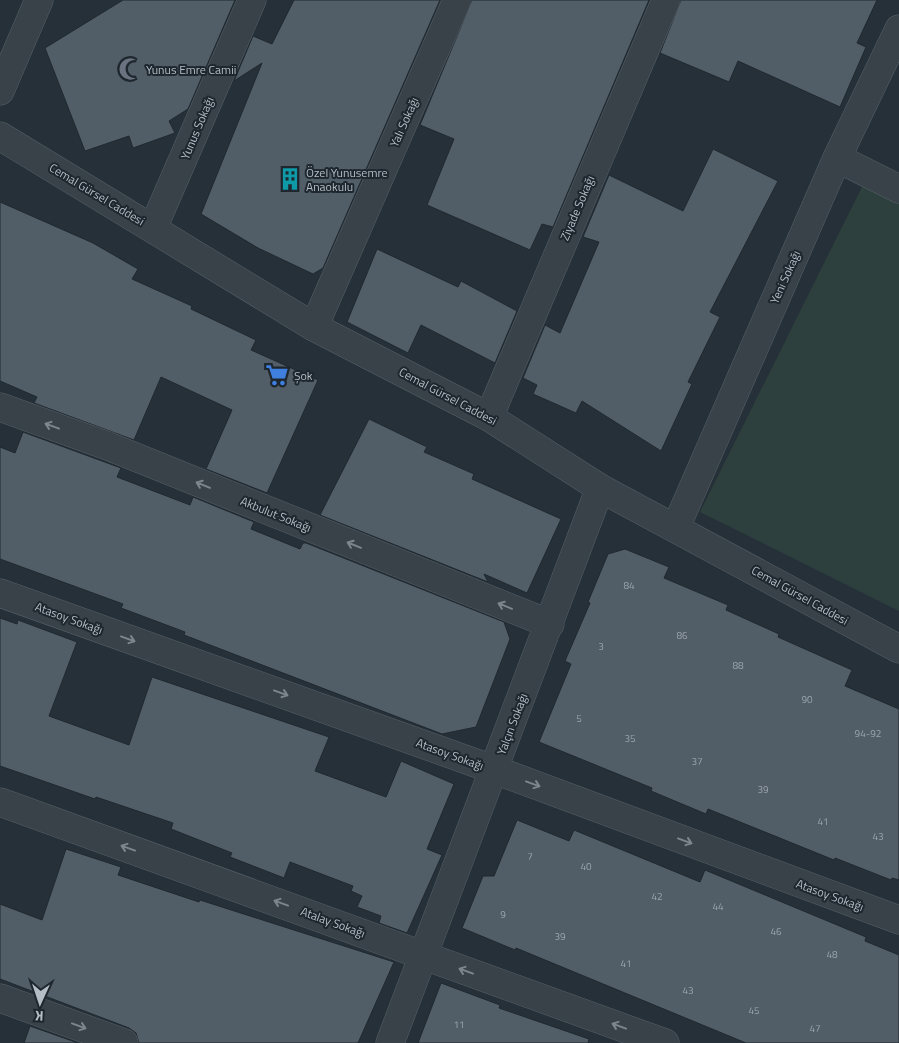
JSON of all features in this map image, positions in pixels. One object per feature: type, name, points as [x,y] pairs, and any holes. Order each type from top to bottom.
[{"type":"street","points":[[0,91],[39,0]]},
{"type":"street","name":"Yunus Sokağı","points":[[153,228],[252,0]]},
{"type":"street","name":"Yalı Sokağı","points":[[314,327],[458,0]]},
{"type":"street","name":"Ziyade Sokağı","points":[[489,416],[666,0]]},
{"type":"street","name":"Yeni Sokağı","points":[[676,527],[837,158],[899,29]]},
{"type":"street","name":"Cemal Gürsel Caddesi","points":[[0,136],[314,327],[489,416],[600,488],[676,527],[899,649]]},
{"type":"street","points":[[837,158],[899,189]]},
{"type":"street","name":"Akbulut Sokağı","points":[[0,407],[117,450],[550,624]]},
{"type":"street","name":"Yalçın Sokağı","points":[[390,1043],[495,770],[600,488]]},
{"type":"street","name":"Atasoy Sokağı","points":[[0,593],[495,770],[899,920]]},
{"type":"street","name":"Atalay Sokağı","points":[[0,802],[665,1043]]},
{"type":"street","points":[[0,998],[124,1043]]},
{"type":"green space","points":[[866,179],[899,196],[899,611],[700,512]]},
{"type":"building","name":"Yunus Emre Camii","points":[[123,0],[235,0],[188,109],[169,121],[175,133],[133,148],[129,136],[85,151],[45,48]]},
{"type":"building","points":[[294,0],[440,0],[323,268],[313,274],[258,248],[201,214],[262,63],[234,81],[253,36],[272,44]]},
{"type":"building","points":[[472,0],[649,0],[553,227],[542,224],[530,250],[427,205],[454,139],[420,125]]},
{"type":"building","points":[[681,0],[877,0],[857,43],[866,47],[840,107],[738,61],[729,82],[660,53]]},
{"type":"building","points":[[713,149],[778,181],[710,312],[720,317],[688,382],[692,384],[661,451],[582,401],[576,413],[533,394],[537,385],[523,378],[545,325],[560,333],[599,242],[583,237],[609,175],[683,211]]},
{"type":"building","points":[[0,202],[93,243],[138,269],[132,279],[192,306],[191,309],[256,340],[251,350],[318,380],[267,493],[206,469],[232,410],[161,377],[134,440],[34,403],[37,397],[0,381]]},
{"type":"building","points":[[377,249],[458,287],[461,281],[517,311],[495,363],[421,325],[408,353],[347,322]]},
{"type":"building","points":[[369,419],[427,447],[424,452],[474,474],[472,479],[561,519],[527,593],[484,574],[488,582],[320,515]]},
{"type":"building","points":[[23,432],[121,468],[117,477],[190,505],[193,497],[254,522],[251,529],[300,549],[303,543],[306,543],[504,622],[510,639],[476,727],[442,734],[184,635],[185,632],[121,608],[123,604],[0,559],[0,447],[15,453]]},
{"type":"building","points":[[625,549],[669,567],[664,578],[728,605],[726,610],[779,634],[778,637],[852,670],[845,686],[899,709],[899,880],[892,878],[891,880],[835,858],[834,860],[708,809],[706,814],[651,791],[652,788],[539,742],[571,664],[565,661],[590,603],[588,602],[608,554]]},
{"type":"building","points":[[0,618],[17,624],[18,620],[77,642],[49,716],[129,745],[152,677],[329,737],[315,771],[386,797],[401,761],[454,784],[427,849],[442,855],[407,933],[379,923],[381,916],[357,907],[362,896],[351,891],[353,886],[290,862],[284,878],[230,857],[232,853],[171,829],[173,823],[96,797],[95,799],[0,766]]},
{"type":"building","points":[[517,820],[569,841],[574,830],[700,882],[705,870],[866,937],[865,941],[899,955],[899,1043],[746,1043],[516,948],[515,950],[462,928],[483,876],[494,876]]},
{"type":"building","points":[[66,849],[121,867],[118,875],[394,962],[358,1043],[139,1043],[136,1033],[129,1028],[0,979],[0,904],[42,920]]},
{"type":"building","points":[[441,983],[500,1005],[499,1008],[589,1039],[588,1043],[418,1043]]},
{"type":"building","points":[[30,1026],[78,1043],[24,1043]]},
{"type":"place","name":"Yunus Emre Camii","points":[[130,69]]},
{"type":"place","name":"Özel Yunusemre Anaokulu","points":[[290,179]]},
{"type":"place","name":"Şok","points":[[277,375]]}]
